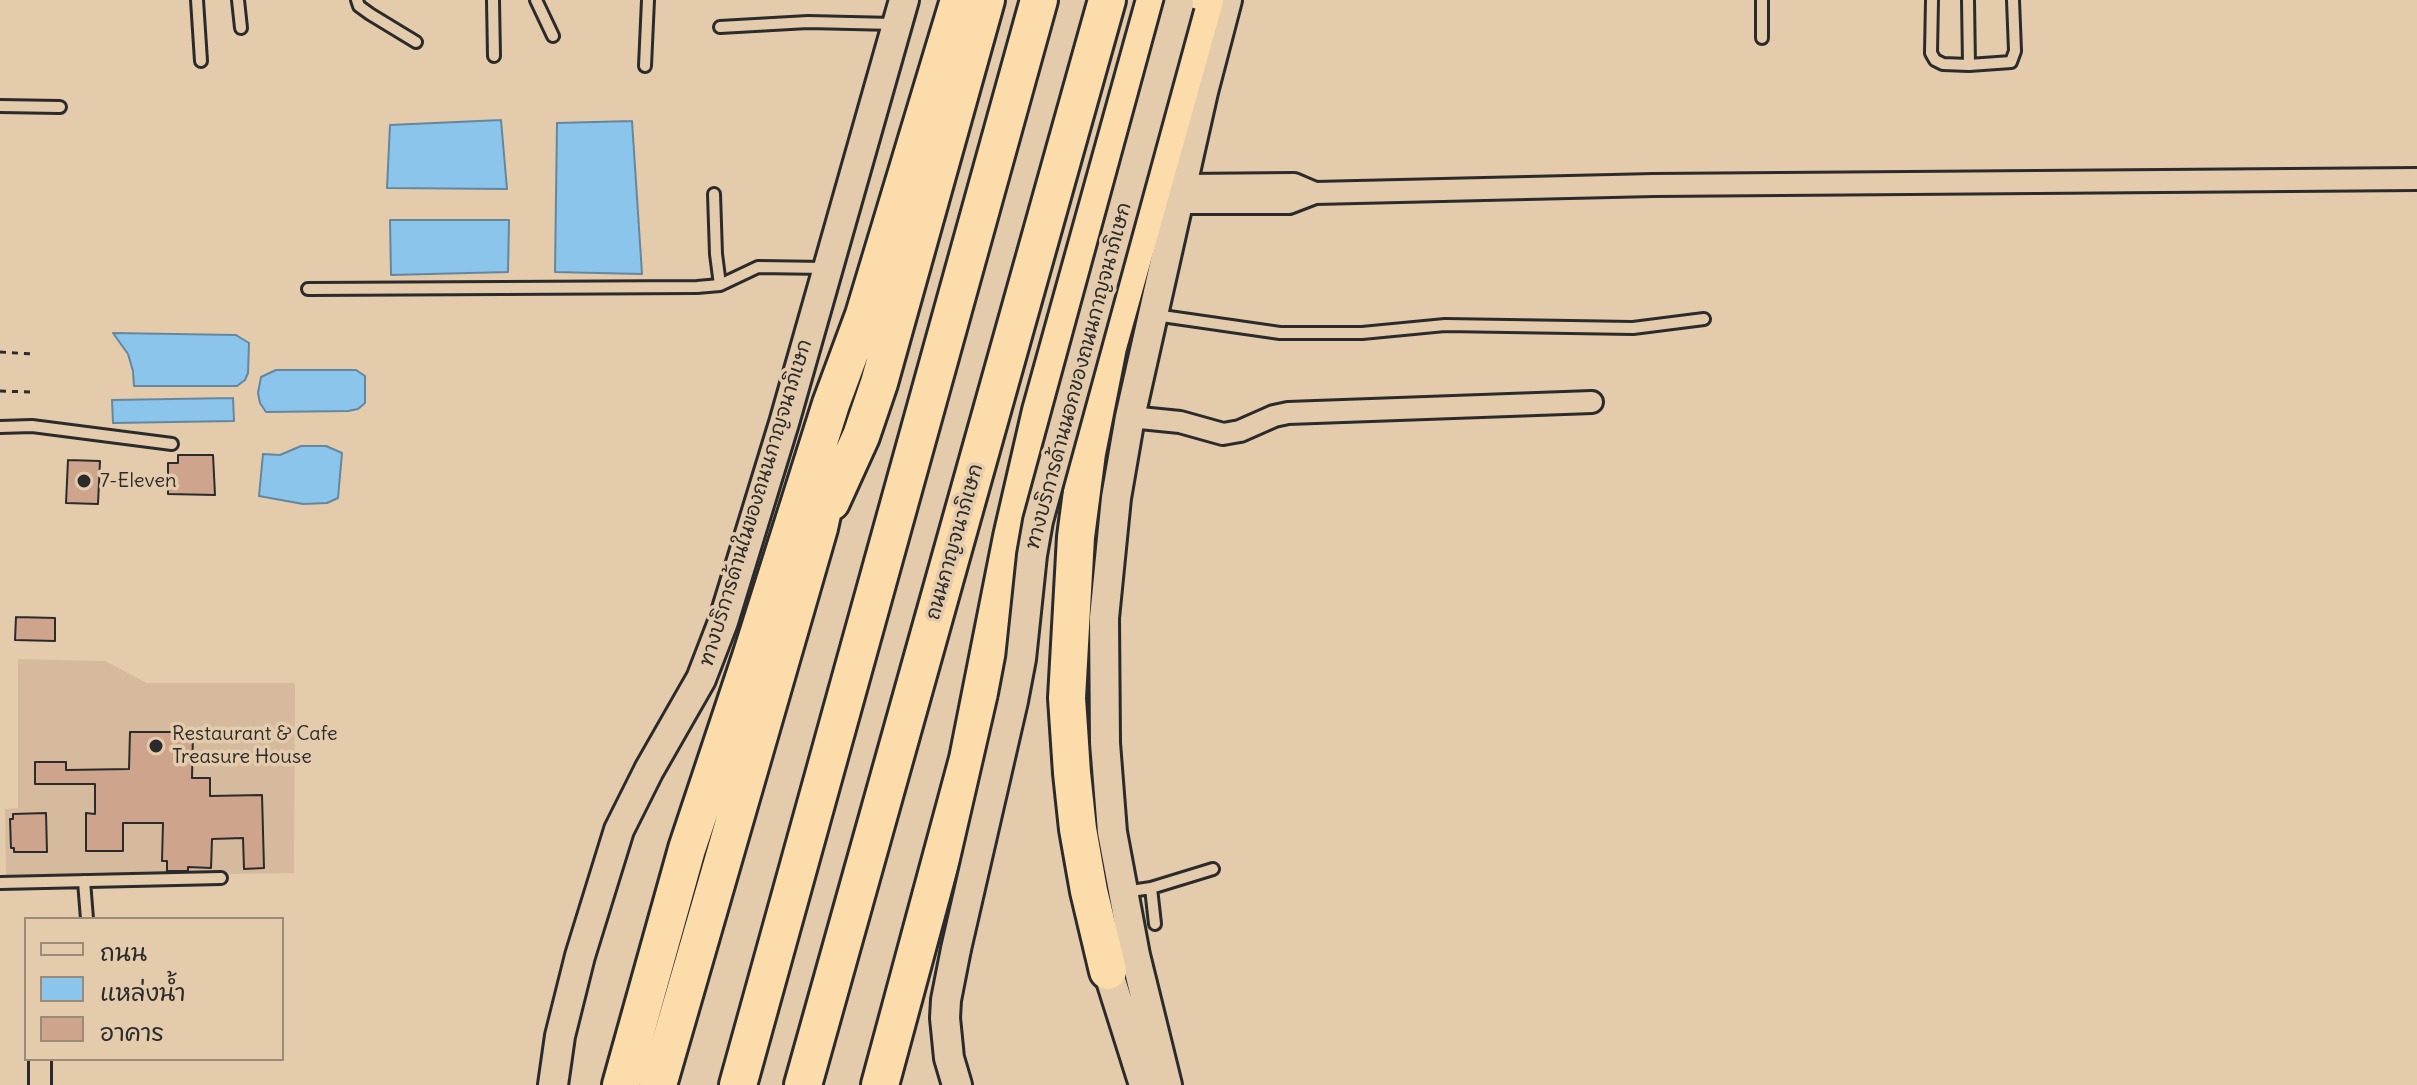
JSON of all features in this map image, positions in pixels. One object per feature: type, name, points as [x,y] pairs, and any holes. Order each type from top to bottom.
[{"type":"highway","points":[[621,1085],[687,849],[831,404],[864,315],[959,0]]},
{"type":"highway","points":[[819,528],[861,436],[879,383],[986,0]]},
{"type":"highway","points":[[738,1085],[1039,0]]},
{"type":"highway","name":"ถนนกาญจนาภิเษก","points":[[803,1085],[1107,0]]},
{"type":"highway","points":[[1067,698],[1076,537],[1087,453],[1108,347],[1175,105],[1180,1]]},
{"type":"highway","points":[[880,1085],[968,759],[1041,411],[1074,293],[1180,1]]},
{"type":"highway","points":[[1074,293],[1072,347],[1049,516],[1053,594],[1067,698],[1078,829],[1108,971]]},
{"type":"highway","points":[[658,1085],[819,528],[864,315]]},
{"type":"main road","points":[[1167,1085],[1122,892],[1112,832],[1105,743],[1104,618],[1114,513],[1130,417],[1203,92],[1227,0]]},
{"type":"main road","name":"ทางบริการด้านนอกของถนนกาญจนาภิเษก","points":[[957,1085],[949,1058],[946,1000],[1013,701],[1041,508],[1180,1]]},
{"type":"main road","name":"ทางบริการด้านในของถนนกาญจนาภิเษก","points":[[553,1085],[560,1036],[573,983],[610,856],[628,811],[701,679],[716,643],[829,268],[901,12]]},
{"type":"main road","points":[[1122,892],[1108,971],[1144,1085]]},
{"type":"street","points":[[1182,194],[1294,184],[1315,193],[1654,185],[2417,179]]},
{"type":"street","points":[[1130,417],[1180,422],[1223,434],[1288,413],[1592,402]]},
{"type":"street","points":[[40,1061],[40,1085]]},
{"type":"lane","points":[[197,0],[201,61]]},
{"type":"lane","points":[[238,0],[241,28]]},
{"type":"lane","points":[[357,0],[359,6],[370,14],[416,42]]},
{"type":"lane","points":[[493,0],[494,56]]},
{"type":"lane","points":[[536,0],[553,36]]},
{"type":"lane","points":[[645,66],[648,0]]},
{"type":"lane","points":[[1762,0],[1762,38]]},
{"type":"lane","points":[[1932,0],[1931,53],[1935,60],[1943,64],[1969,65],[2011,62],[2015,51],[2013,0]]},
{"type":"lane","points":[[1968,0],[1969,65]]},
{"type":"lane","points":[[720,27],[901,12]]},
{"type":"lane","points":[[0,106],[60,107]]},
{"type":"lane","points":[[714,194],[720,285]]},
{"type":"lane","points":[[308,289],[720,285],[758,267],[829,268]]},
{"type":"lane","points":[[1153,315],[1280,333],[1362,333],[1445,325],[1633,328],[1704,319]]},
{"type":"lane","points":[[0,427],[32,426],[172,444]]},
{"type":"lane","points":[[1122,892],[1151,888],[1213,869]]},
{"type":"lane","points":[[0,883],[221,878]]},
{"type":"lane","points":[[84,881],[87,917]]},
{"type":"lane","points":[[1151,888],[1155,924]]},
{"type":"path","points":[[0,352],[32,354]]},
{"type":"path","points":[[0,391],[31,392]]},
{"type":"shaded area","name":"Restaurant & Cafe Treasure House","points":[[18,659],[105,661],[147,683],[295,683],[294,873],[6,878],[5,809],[18,808]]},
{"type":"water","points":[[501,120],[507,189],[387,188],[390,125]]},
{"type":"water","points":[[632,121],[642,274],[555,272],[557,123]]},
{"type":"water","points":[[390,220],[509,220],[508,272],[391,275]]},
{"type":"water","points":[[113,333],[236,335],[249,343],[248,373],[237,386],[134,386],[128,354]]},
{"type":"water","points":[[276,370],[356,370],[365,376],[365,403],[358,409],[348,411],[266,412],[258,393],[261,377]]},
{"type":"water","points":[[233,398],[234,421],[113,423],[112,400]]},
{"type":"water","points":[[301,446],[326,446],[342,453],[338,498],[327,503],[303,504],[259,496],[263,454],[280,455]]},
{"type":"building","points":[[178,455],[213,455],[215,495],[168,494],[168,463],[178,463]]},
{"type":"building","points":[[68,460],[100,461],[98,504],[66,503]]},
{"type":"building","points":[[16,617],[55,618],[55,641],[15,640]]},
{"type":"building","points":[[130,732],[193,732],[192,778],[210,778],[210,796],[262,795],[264,868],[244,869],[243,838],[212,839],[211,868],[188,867],[188,871],[167,871],[167,861],[162,861],[163,823],[123,823],[123,851],[86,851],[86,813],[95,814],[95,784],[35,784],[35,762],[66,762],[66,770],[129,769]]},
{"type":"building","points":[[46,813],[47,852],[14,852],[11,848],[10,819],[13,819],[13,814]]},
{"type":"place","name":"7-Eleven","points":[[84,481]]},
{"type":"place","name":"Restaurant & Cafe Treasure House","points":[[156,746]]}]
